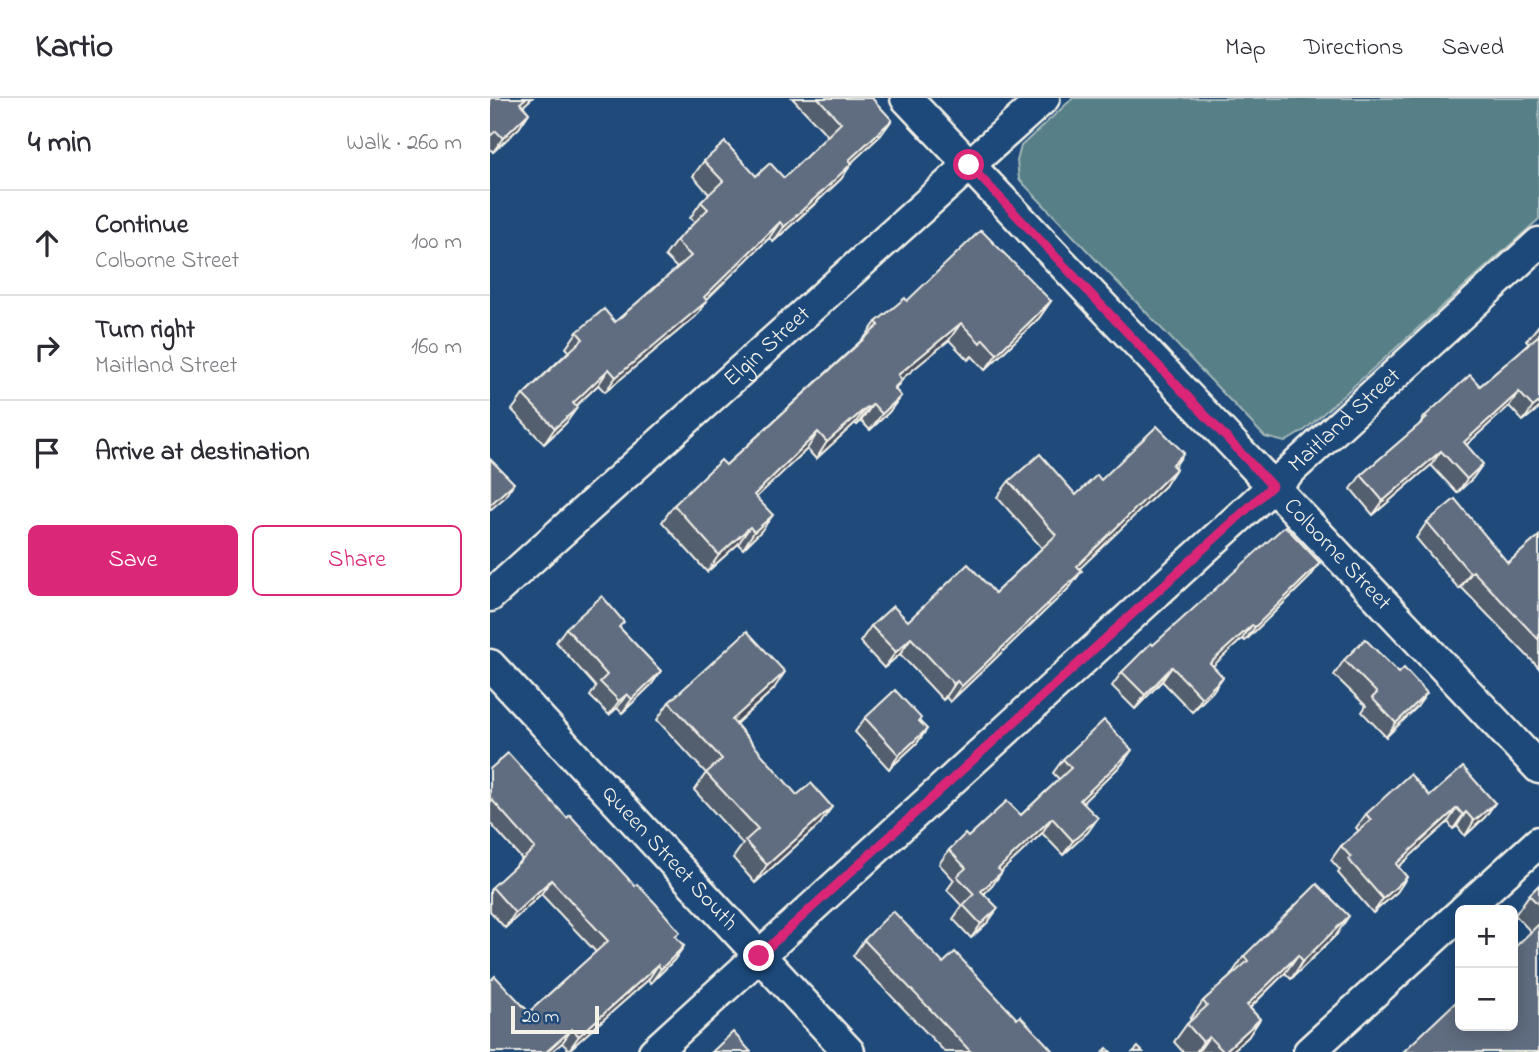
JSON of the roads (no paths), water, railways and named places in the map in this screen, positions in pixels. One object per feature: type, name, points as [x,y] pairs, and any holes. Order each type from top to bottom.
[{"type":"street","name":"Colborne Street","points":[[906,98],[1539,768]]},
{"type":"street","name":"Elgin Street","points":[[490,596],[1044,98]]},
{"type":"street","name":"Maitland Street","points":[[654,1052],[1539,243]]},
{"type":"street","name":"Queen Street South","points":[[490,665],[849,1052]]},
{"type":"street","points":[[1470,905],[1539,842]]},
{"type":"street","points":[[1310,1052],[1455,919]]}]
